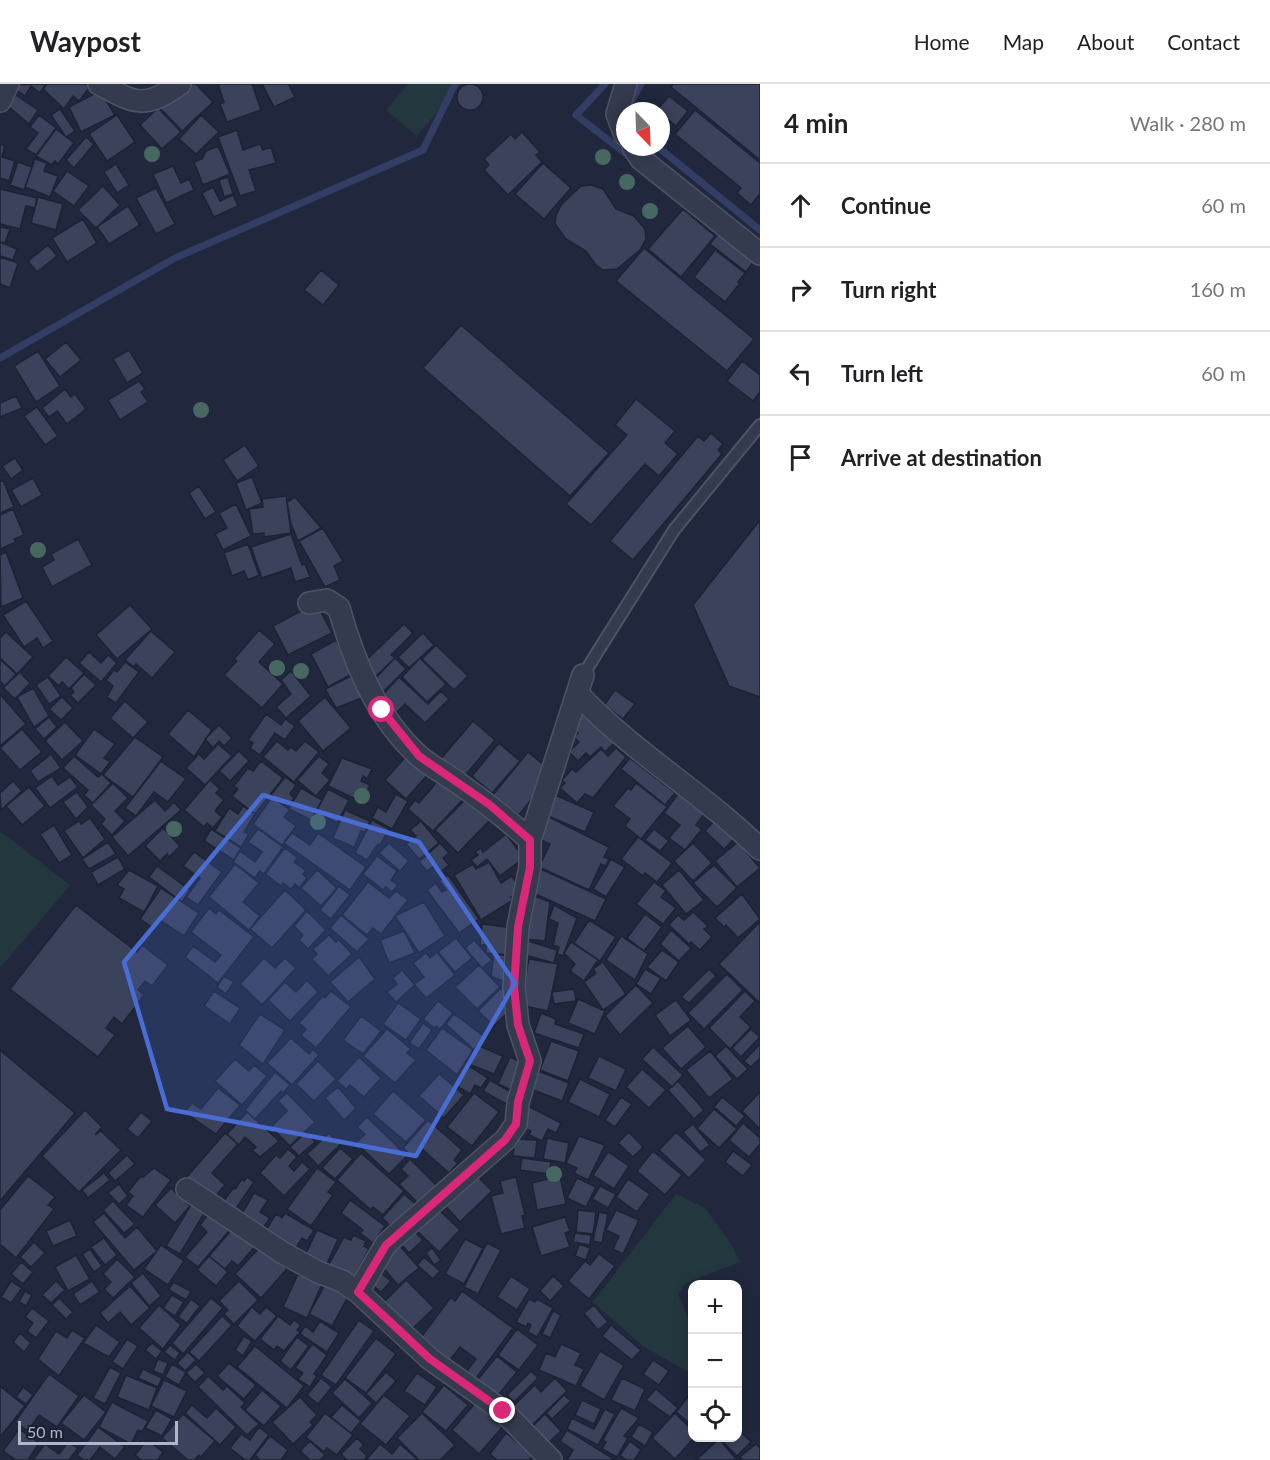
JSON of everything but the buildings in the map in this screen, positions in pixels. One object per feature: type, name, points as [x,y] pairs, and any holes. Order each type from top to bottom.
[{"type":"street","points":[[0,101],[8,84]]},
{"type":"street","points":[[99,84],[134,102],[150,101],[165,95],[180,84]]},
{"type":"street","points":[[621,102],[626,84]]},
{"type":"street","points":[[639,156],[760,254]]},
{"type":"street","points":[[309,603],[327,600],[339,608],[353,656],[364,682],[382,710],[419,756],[490,805],[530,840]]},
{"type":"street","points":[[358,1292],[386,1245],[505,1140],[516,1124],[518,1102],[530,1061],[518,1025],[514,987],[518,927],[530,867],[530,840],[542,795],[581,684]]},
{"type":"street","points":[[581,684],[598,715],[727,816],[760,849]]},
{"type":"street","points":[[187,1189],[284,1253],[318,1272],[342,1281],[358,1292],[430,1359],[503,1411],[551,1460]]},
{"type":"lane","points":[[581,684],[674,530],[760,425]]},
{"type":"highlighted area","points":[[263,795],[419,842],[515,983],[416,1156],[167,1109],[124,962]]},
{"type":"shaded area","points":[[408,84],[461,84],[417,136],[386,110]]},
{"type":"shaded area","points":[[0,831],[70,885],[0,968]]},
{"type":"shaded area","points":[[676,1194],[705,1208],[731,1244],[740,1262],[694,1280],[688,1280],[678,1294],[688,1318],[688,1372],[643,1346],[593,1302]]},
{"type":"waterway","points":[[0,358],[175,258],[423,150],[455,84]]},
{"type":"waterway","points":[[605,84],[576,115],[630,157]]},
{"type":"waterway","points":[[632,102],[641,84]]},
{"type":"waterway","points":[[669,156],[760,230]]},
{"type":"route","points":[[382,710],[419,756],[490,805],[530,840],[530,867],[518,927],[514,987],[518,1025],[530,1061],[518,1102],[516,1124],[505,1140],[386,1245],[358,1292],[430,1359],[503,1411]]}]
